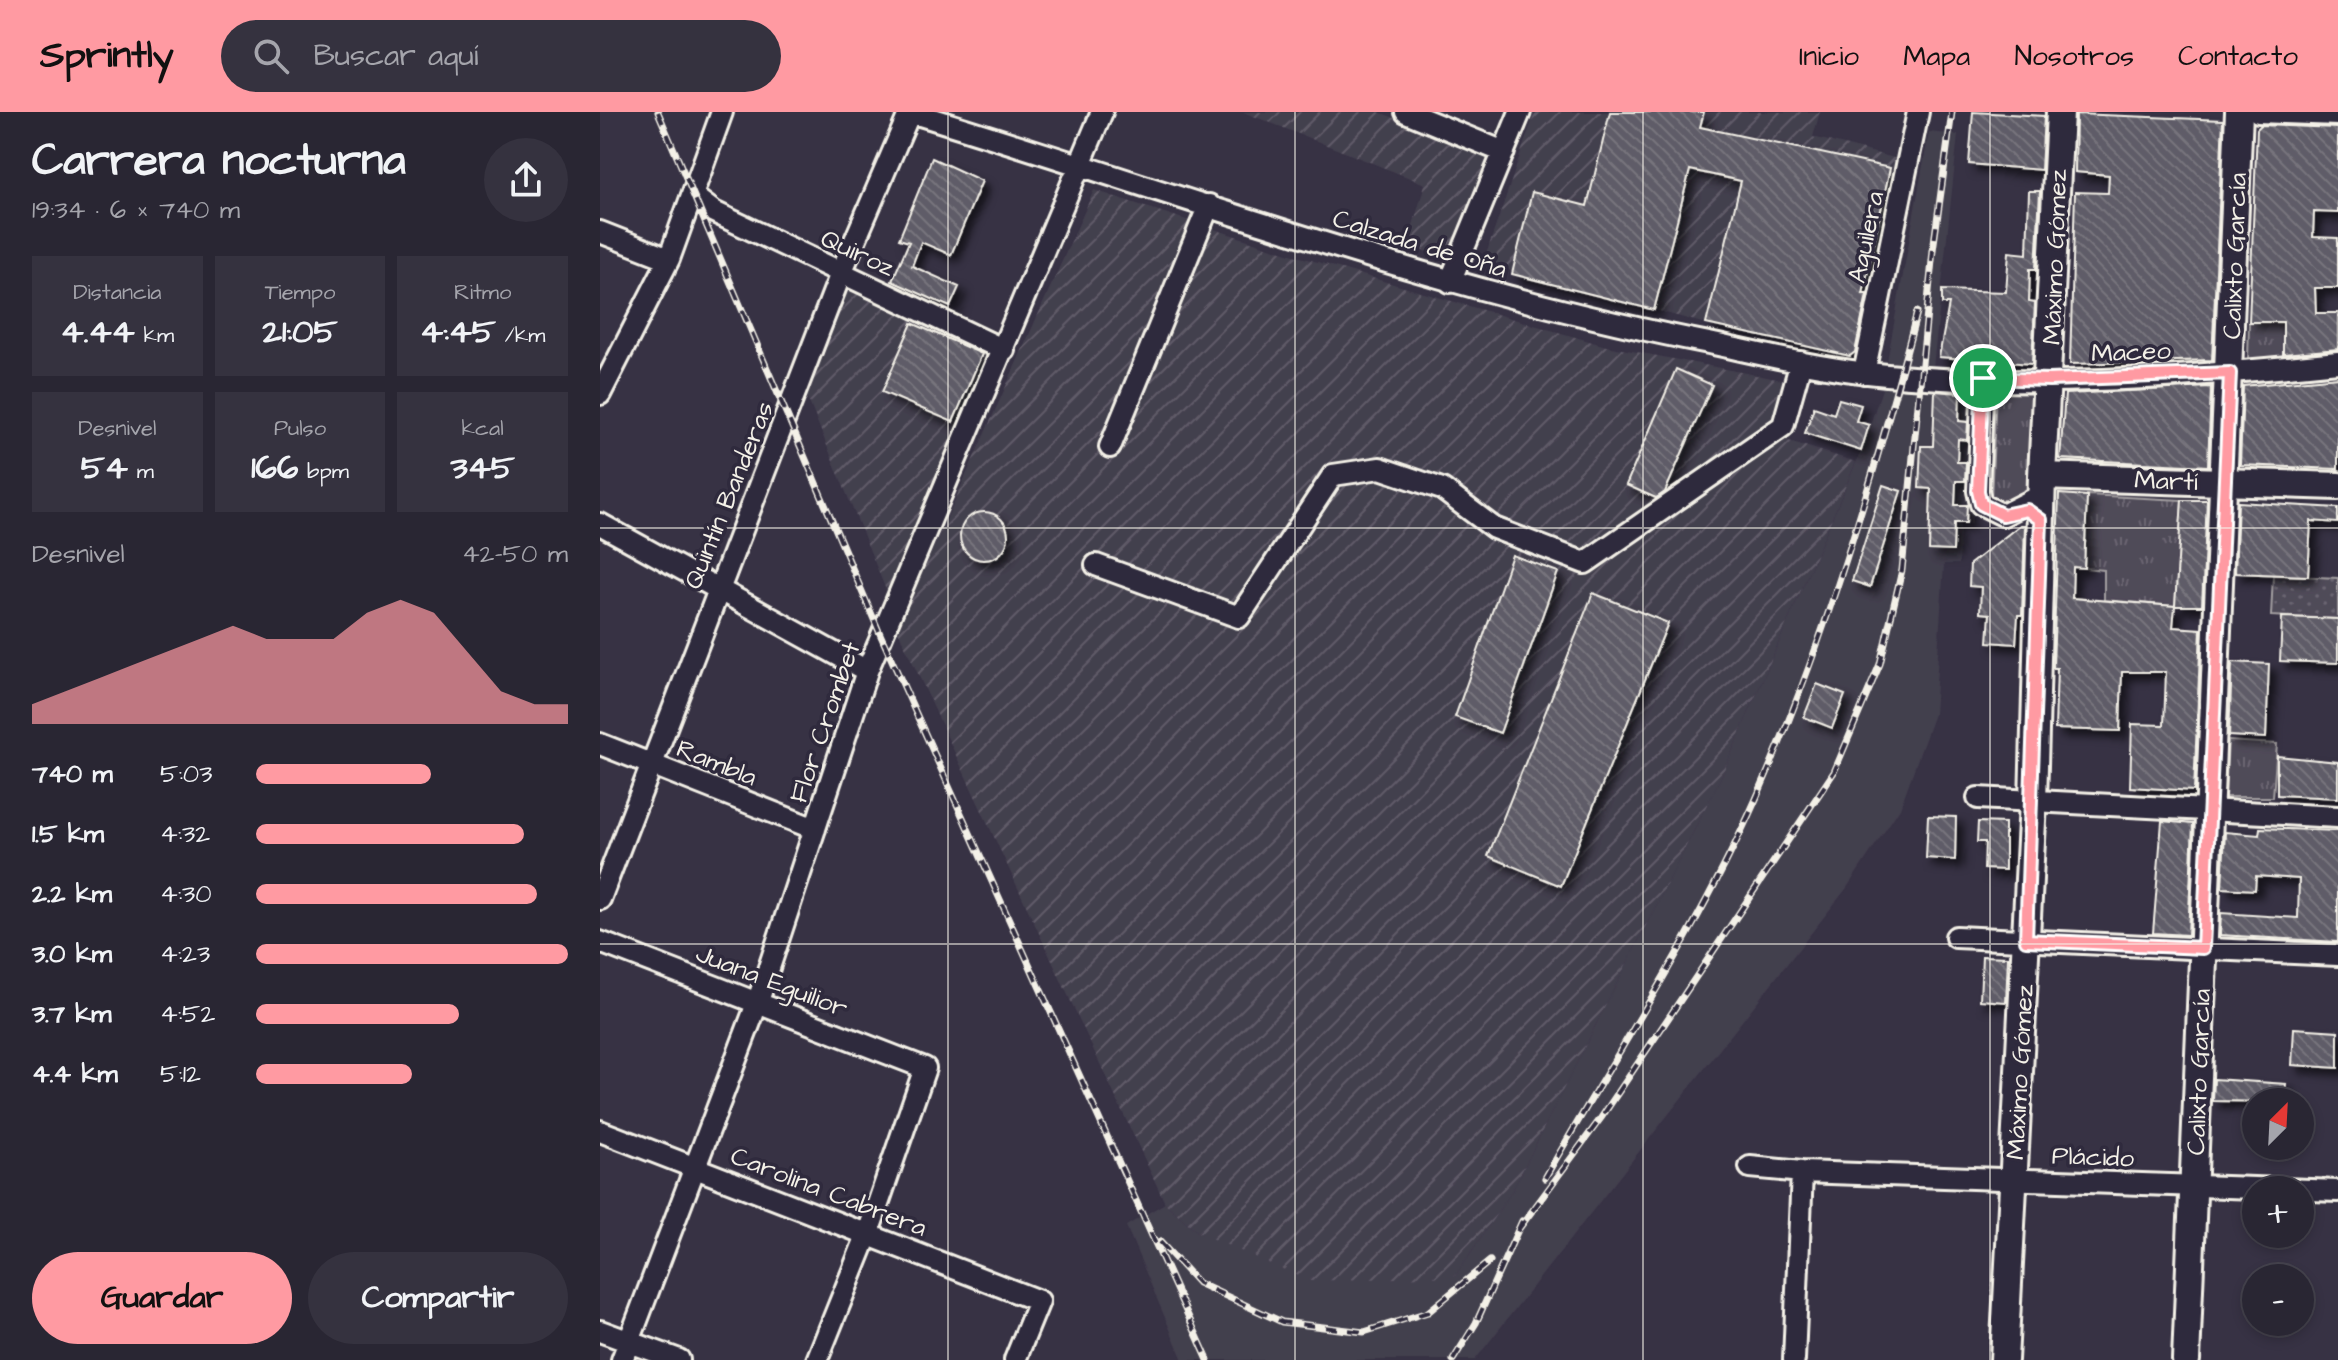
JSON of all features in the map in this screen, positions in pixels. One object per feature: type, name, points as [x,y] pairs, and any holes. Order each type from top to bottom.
[{"type":"main road","name":"Máximo Gómez","points":[[2004,1360],[2033,802],[2042,497],[2060,112]]},
{"type":"main road","name":"Calixto García","points":[[2186,1360],[2226,481],[2239,112]]},
{"type":"main road","name":"Martí","points":[[2042,497],[2069,477],[2338,486]]},
{"type":"street","points":[[600,394],[669,259],[722,112]]},
{"type":"street","name":"Calzada de Oña","points":[[910,112],[1080,163],[1450,282],[1644,331],[1864,373],[1926,376]]},
{"type":"street","name":"Quintín Banderas","points":[[600,899],[649,764],[841,273],[910,112]]},
{"type":"street","name":"Flor Crombet","points":[[626,1351],[758,1001],[867,671],[1102,112]]},
{"type":"street","points":[[1406,112],[1504,152]]},
{"type":"street","points":[[1450,282],[1520,112]]},
{"type":"street","name":"Aguilera","points":[[1864,373],[1918,112]]},
{"type":"street","points":[[2258,112],[2338,115]]},
{"type":"street","name":"Quiroz","points":[[693,196],[714,212],[1004,350]]},
{"type":"street","points":[[1110,447],[1209,205]]},
{"type":"street","points":[[600,232],[669,259]]},
{"type":"street","points":[[1096,565],[1239,617],[1333,475],[1380,468],[1442,489],[1494,528],[1585,563],[1783,426],[1801,362]]},
{"type":"street","name":"Maceo","points":[[1926,376],[2049,380],[2230,373],[2338,362]]},
{"type":"street","points":[[1983,378],[1978,491],[1981,504],[2003,515],[2042,497]]},
{"type":"street","points":[[600,524],[867,671]]},
{"type":"street","name":"Rambla","points":[[600,744],[815,829]]},
{"type":"street","points":[[1978,798],[2338,817]]},
{"type":"street","points":[[1956,937],[2338,955]]},
{"type":"street","name":"Juana Eguilior","points":[[600,942],[925,1068],[868,1233]]},
{"type":"street","name":"Carolina Cabrera","points":[[600,1131],[1039,1301],[1015,1360]]},
{"type":"street","name":"Plácido","points":[[1750,1167],[1802,1172],[2338,1191]]},
{"type":"street","points":[[1794,1360],[1802,1172]]},
{"type":"street","points":[[817,1360],[868,1233]]},
{"type":"street","points":[[600,1331],[626,1351],[679,1360]]},
{"type":"shaded area","points":[[1243,112],[1379,112],[1492,156],[1452,259],[1407,246],[1425,184]]},
{"type":"shaded area","points":[[1535,112],[1820,112],[1813,137],[1898,159],[1868,295],[1719,267],[1706,324],[1483,263]]},
{"type":"shaded area","points":[[1929,132],[1958,135],[1931,386],[1976,388],[1972,524],[1960,524],[1959,564],[1944,564],[1934,714],[1900,808],[1846,889],[1475,1360],[1183,1360],[1126,1226],[1165,1203],[1199,1233],[1455,1276],[1512,1191],[1721,777],[1861,451],[1882,389]]},
{"type":"shaded area","points":[[1094,190],[1297,256],[1606,346],[1782,380],[1770,435],[1856,462],[1721,777],[1512,1191],[1455,1276],[1310,1281],[1199,1233],[1165,1203],[897,629]]},
{"type":"shaded area","points":[[849,286],[993,354],[888,595],[807,397]]},
{"type":"green space","points":[[2249,322],[2283,323],[2283,358],[2248,361]]},
{"type":"green space","points":[[1996,392],[2035,394],[2030,493],[2017,501],[1991,499]]},
{"type":"green space","points":[[2087,495],[2182,500],[2175,606],[2104,600],[2104,570],[2084,568]]},
{"type":"green space","points":[[2273,575],[2338,578],[2338,619],[2271,616]]},
{"type":"green space","points":[[2228,741],[2277,744],[2273,797],[2225,797]]},
{"type":"building","points":[[1610,112],[1704,112],[1700,127],[1890,168],[1863,294],[1867,294],[1855,352],[1850,356],[1706,324],[1741,181],[1690,170],[1654,310],[1512,274],[1532,192],[1587,206]]},
{"type":"building","points":[[1973,112],[2044,116],[2041,170],[1969,164]]},
{"type":"building","points":[[2076,114],[2223,120],[2212,360],[2070,364],[2075,192],[2108,193],[2109,175],[2075,172]]},
{"type":"building","points":[[2261,125],[2338,128],[2338,213],[2314,212],[2313,237],[2338,238],[2338,288],[2315,288],[2316,313],[2338,313],[2338,349],[2283,354],[2283,322],[2249,322],[2257,129]]},
{"type":"building","points":[[932,158],[982,181],[951,255],[921,242],[912,266],[959,287],[950,307],[892,281],[909,242],[899,239]]},
{"type":"building","points":[[2029,191],[2040,191],[2036,269],[2030,269],[2029,302],[2035,303],[2032,364],[1939,357],[1949,304],[1942,304],[1942,290],[2006,292],[2009,252],[2027,254]]},
{"type":"building","points":[[912,323],[982,354],[953,422],[882,392]]},
{"type":"building","points":[[1676,369],[1712,385],[1665,492],[1656,498],[1626,485]]},
{"type":"building","points":[[2338,377],[2338,469],[2240,465],[2243,386]]},
{"type":"building","points":[[2211,387],[2208,466],[2060,459],[2065,394]]},
{"type":"building","points":[[1935,391],[1960,393],[1959,421],[1968,422],[1967,440],[1958,439],[1957,462],[1966,462],[1965,481],[1956,481],[1955,505],[1967,505],[1966,523],[1954,523],[1953,551],[1929,550],[1931,489],[1919,488],[1921,446],[1933,446]]},
{"type":"building","points":[[1839,399],[1861,405],[1856,421],[1869,425],[1861,451],[1805,433],[1814,407],[1834,414]]},
{"type":"building","points":[[1883,485],[1901,491],[1870,587],[1852,581]]},
{"type":"building","points":[[2059,494],[2087,496],[2084,568],[2073,567],[2072,598],[2175,606],[2173,627],[2201,629],[2194,791],[2130,787],[2132,724],[2164,725],[2166,672],[2122,672],[2120,731],[2055,729],[2057,668],[2053,668]]},
{"type":"building","points":[[2182,500],[2207,500],[2202,606],[2175,606]]},
{"type":"building","points":[[2238,502],[2338,508],[2338,523],[2311,521],[2308,576],[2235,573]]},
{"type":"building","points":[[984,512],[1001,519],[1008,536],[1001,553],[984,560],[967,553],[960,536],[967,519]]},
{"type":"building","points":[[2020,525],[2025,525],[2022,615],[2018,615],[2016,644],[1988,642],[1990,614],[1980,613],[1981,587],[1969,586],[1970,564]]},
{"type":"building","points":[[1512,555],[1558,572],[1500,733],[1455,717]]},
{"type":"building","points":[[1593,593],[1668,623],[1561,886],[1488,856]]},
{"type":"building","points":[[2282,617],[2338,619],[2338,663],[2280,661]]},
{"type":"building","points":[[2232,662],[2269,664],[2266,738],[2229,736]]},
{"type":"building","points":[[1817,684],[1845,695],[1832,728],[1804,717]]},
{"type":"building","points":[[2277,756],[2338,762],[2338,798],[2277,795]]},
{"type":"building","points":[[1928,816],[1956,817],[1955,860],[1926,858]]},
{"type":"building","points":[[2162,821],[2193,824],[2188,935],[2153,933]]},
{"type":"building","points":[[1978,822],[2005,823],[2005,870],[1984,869],[1985,842],[1977,842]]},
{"type":"building","points":[[2260,828],[2338,831],[2338,942],[2220,935],[2221,913],[2298,918],[2299,879],[2256,876],[2255,890],[2222,888],[2225,832],[2259,835]]},
{"type":"building","points":[[1982,956],[2008,957],[2006,1002],[1980,1000]]},
{"type":"building","points":[[2294,1028],[2338,1031],[2338,1068],[2292,1065]]},
{"type":"building","points":[[2214,1079],[2286,1084],[2286,1088],[2242,1088],[2242,1101],[2213,1101]]},
{"type":"railway","points":[[658,112],[881,636],[1208,1360]]},
{"type":"railway","points":[[1518,1230],[1601,1118],[1834,772],[1880,664],[1902,570],[1933,250],[1952,112]]},
{"type":"railway","points":[[1545,1178],[1682,944],[1756,799],[1826,619],[1883,436],[1917,312]]},
{"type":"railway","points":[[1453,1360],[1476,1323],[1522,1221]]},
{"type":"railway","points":[[1160,1242],[1198,1283],[1282,1322],[1364,1332],[1428,1312],[1490,1261]]},
{"type":"route","points":[[2230,373],[2203,948],[2026,940],[2041,520],[2027,510],[2015,510],[2003,515],[1991,512],[1981,504],[1978,491],[1983,378],[2049,380],[2230,373]]}]
